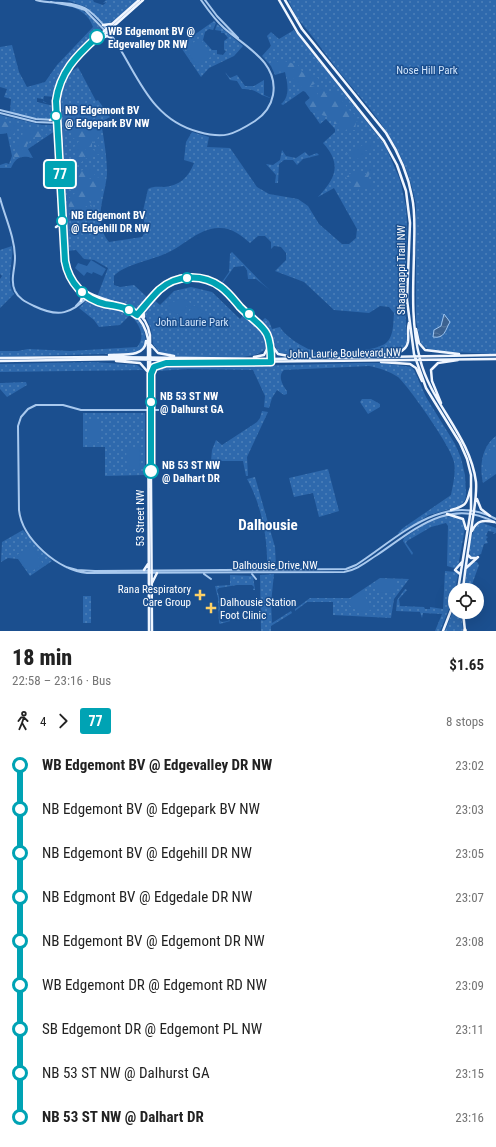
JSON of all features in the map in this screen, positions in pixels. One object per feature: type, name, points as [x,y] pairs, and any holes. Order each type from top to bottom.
[{"type":"main road","points":[[81,301],[82,296],[70,277],[66,264],[62,219],[58,122],[59,98],[64,80],[74,63],[139,0]]},
{"type":"main road","points":[[50,120],[54,118],[58,90],[66,68],[76,56],[143,0]]},
{"type":"main road","name":"Shaganappi Trail NW","points":[[279,0],[298,33],[384,141],[400,174],[408,202],[410,223],[407,300],[415,358],[424,383],[463,450],[469,465],[472,485],[472,512],[464,583]]},
{"type":"main road","name":"Shaganappi Trail NW","points":[[285,0],[302,29],[386,133],[403,164],[411,190],[414,214],[414,320],[420,358],[433,393],[463,441],[470,458],[476,490],[467,532],[459,583]]},
{"type":"main road","points":[[103,25],[115,22]]},
{"type":"main road","points":[[99,39],[106,36],[111,38]]},
{"type":"main road","points":[[56,110],[68,263],[77,283],[88,295],[133,308],[144,319]]},
{"type":"main road","points":[[56,227],[60,224],[62,219]]},
{"type":"main road","points":[[78,289],[99,302],[130,310],[141,320],[147,334],[149,358]]},
{"type":"main road","points":[[143,309],[151,345],[149,358]]},
{"type":"main road","points":[[414,320],[419,343],[425,350],[434,353],[474,355]]},
{"type":"main road","points":[[371,356],[403,351],[408,344],[409,322]]},
{"type":"main road","points":[[102,357],[140,352],[145,347],[147,334]]},
{"type":"main road","points":[[151,345],[156,352],[162,355],[200,359]]},
{"type":"main road","points":[[246,359],[262,356],[267,352],[270,345],[278,354],[296,358]]},
{"type":"main road","name":"John Laurie Boulevard NW","points":[[420,358],[496,355]]},
{"type":"main road","name":"John Laurie Boulevard NW","points":[[0,358],[102,357],[246,359],[371,356],[415,358]]},
{"type":"main road","name":"John Laurie Boulevard NW","points":[[0,361],[149,358],[187,362],[415,358],[496,359]]},
{"type":"main road","name":"53 Street NW","points":[[149,358],[149,631]]},
{"type":"main road","points":[[445,410],[432,381],[431,370],[436,364],[442,361],[464,359]]},
{"type":"main road","points":[[105,360],[137,363],[144,366],[149,374],[154,367],[160,364],[187,362]]},
{"type":"main road","points":[[360,360],[410,364],[416,368],[424,383]]},
{"type":"main road","name":"53 Street NW","points":[[150,410],[149,563],[152,631]]},
{"type":"main road","points":[[451,510],[462,506],[467,502],[472,485]]},
{"type":"main road","points":[[476,490],[479,508],[490,516]]},
{"type":"main road","points":[[447,514],[463,519],[467,532]]},
{"type":"main road","points":[[470,537],[477,523],[484,520],[495,521]]},
{"type":"main road","points":[[466,568],[478,557],[471,558],[468,555]]},
{"type":"main road","points":[[460,574],[455,570],[462,561]]},
{"type":"main road","points":[[144,570],[149,563]]},
{"type":"main road","points":[[151,584],[157,573]]},
{"type":"main road","points":[[443,631],[448,618]]},
{"type":"main road","points":[[464,619],[465,631]]},
{"type":"street","points":[[36,0],[79,5],[89,10],[103,25],[116,43]]},
{"type":"street","points":[[51,2],[73,6],[83,10],[106,31],[128,60],[146,94],[164,115],[190,130],[222,136],[237,132],[260,117],[269,106],[273,95],[273,79],[269,69],[263,61],[222,27],[201,0]]},
{"type":"street","points":[[205,0],[217,16],[239,40]]},
{"type":"street","points":[[0,112],[36,122],[58,122]]},
{"type":"street","points":[[0,112],[58,122]]},
{"type":"street","points":[[0,198],[14,246],[15,259],[12,282],[16,294],[25,302],[50,313],[64,313],[76,307],[88,295]]},
{"type":"street","points":[[76,307],[88,295]]},
{"type":"street","name":"Dalhousie Drive NW","points":[[164,410],[81,410],[63,405],[40,405],[29,408],[21,417],[18,438],[18,506],[21,521],[29,536],[55,560],[65,567],[76,572],[87,573],[349,568],[424,520],[438,513],[451,510],[472,512]]},
{"type":"street","points":[[472,512],[490,516],[495,521]]},
{"type":"street","points":[[472,512],[495,521]]},
{"type":"street","name":"Dalhousie Drive NW","points":[[65,567],[81,570],[144,570],[157,573],[348,571],[360,566],[428,521],[447,514],[472,512]]},
{"type":"street","points":[[252,570],[257,565],[261,570]]},
{"type":"street","points":[[203,573],[211,579]]},
{"type":"street","points":[[251,573],[256,579]]},
{"type":"green space","points":[[67,0],[93,0],[94,2],[103,5],[107,2],[103,3],[106,0],[137,0],[116,19],[105,25],[86,7]]},
{"type":"green space","name":"Nose Hill Park","points":[[288,0],[496,0],[496,354],[430,351],[421,344],[416,321],[416,205],[405,167],[388,134],[378,119],[297,18]]},
{"type":"green space","points":[[66,6],[72,6],[86,13],[101,29],[101,32],[78,53],[66,68],[57,86],[55,97],[44,96],[43,101],[43,99],[37,98],[37,102],[54,106],[53,117],[43,120],[10,112],[11,99],[4,97],[7,89],[0,87],[0,47],[12,45],[19,72],[27,87],[45,82],[57,65],[93,27],[86,15],[75,8]]},
{"type":"green space","points":[[214,21],[216,23],[213,30],[209,29],[205,32],[203,40],[212,50],[217,50],[217,54],[223,55],[226,51],[224,50],[224,41],[228,38],[224,33],[221,33],[221,31],[215,30],[217,24],[243,46],[234,56],[209,68],[201,77],[180,46]]},
{"type":"green space","points":[[294,30],[385,145],[400,180],[406,207],[407,224],[405,303],[407,342],[403,349],[397,352],[308,356],[279,353],[267,329],[261,322],[265,318],[269,321],[272,329],[280,327],[291,339],[308,349],[317,352],[332,353],[374,348],[387,342],[392,332],[394,313],[389,307],[380,306],[369,313],[334,310],[304,282],[275,271],[286,260],[286,253],[281,247],[274,246],[271,249],[271,242],[265,236],[258,236],[250,243],[239,234],[231,230],[223,228],[211,229],[198,234],[163,255],[125,268],[114,276],[114,285],[120,287],[134,285],[148,298],[136,309],[124,304],[97,297],[108,268],[94,260],[84,259],[76,250],[68,251],[61,95],[69,73],[78,67],[96,101],[98,100],[110,117],[101,122],[107,174],[100,218],[104,234],[109,242],[142,237],[145,232],[143,211],[148,189],[179,183],[192,168],[194,163],[184,160],[186,142],[192,132],[209,137],[207,147],[230,148],[257,187],[269,194],[298,199],[308,206],[319,224],[342,244],[349,244],[356,238],[357,229],[334,188],[318,197],[333,177],[335,164],[329,151],[323,143],[335,132],[335,129],[326,119],[320,124],[305,102],[310,98],[306,92],[303,91],[283,105],[281,104],[287,93],[285,72],[275,75],[271,66],[262,56],[271,46],[267,36],[271,32],[279,39]]},
{"type":"green space","points":[[200,38],[212,56],[197,66],[185,48]]},
{"type":"green space","points":[[281,60],[298,65],[303,73],[309,73],[318,78],[319,82],[310,86],[319,90],[316,92],[315,98],[321,88],[326,90],[326,94],[328,91],[331,91],[337,94],[347,107],[347,110],[355,115],[356,120],[358,118],[361,120],[356,122],[355,130],[351,130],[350,133],[347,133],[347,129],[345,131],[339,128],[338,124],[334,124],[333,119],[311,112],[305,103],[310,98],[299,84],[294,82],[293,78],[285,72],[275,73],[272,64]]},
{"type":"green space","points":[[225,72],[230,78],[237,75],[245,86],[254,86],[264,80],[264,95],[271,98],[252,90],[242,89],[237,81],[230,80]]},
{"type":"green space","points":[[0,115],[42,125],[54,125],[55,131],[28,149],[33,158],[22,157],[15,161],[11,168],[0,168],[0,165],[6,163],[9,164],[12,156],[7,133],[0,134]]},
{"type":"green space","points":[[0,120],[18,126],[15,128],[15,133],[10,136],[7,133],[0,134]]},
{"type":"green space","points":[[91,120],[99,127],[99,134],[92,143],[92,147],[83,147],[82,150],[91,148],[95,151],[94,145],[98,145],[103,153],[96,155],[92,153],[92,156],[85,159],[83,156],[82,162],[76,161],[75,157],[77,150],[74,147],[79,141],[71,137],[72,125],[84,125],[89,123]]},
{"type":"green space","points":[[23,127],[36,127],[39,130],[44,131],[39,132],[40,134],[50,131],[40,139],[34,137],[31,140],[35,140],[30,141],[25,147],[22,146],[22,149],[27,150],[31,155],[23,155],[15,160],[14,155],[19,150],[18,148],[14,147],[17,142],[21,142],[22,137],[18,138],[23,134],[21,132]]},
{"type":"green space","points":[[372,141],[375,146],[371,148],[374,149],[363,151],[361,153],[363,152],[364,155],[361,158],[360,156],[359,159],[350,157],[346,152],[350,152],[356,147],[360,147],[365,143]]},
{"type":"green space","points":[[282,150],[286,156],[296,158],[305,152],[309,156],[317,153],[319,155],[303,159],[297,165],[293,160],[284,160],[279,164],[278,183],[275,183],[276,175],[266,164],[273,165],[280,160]]},
{"type":"green space","points":[[94,167],[97,172],[91,178],[88,178],[91,179],[96,177],[104,178],[100,198],[97,199],[96,197],[94,201],[88,199],[92,207],[89,205],[83,208],[83,210],[86,212],[85,208],[92,208],[95,213],[89,211],[88,212],[91,214],[90,217],[77,216],[74,218],[73,215],[81,214],[83,212],[77,211],[73,213],[69,210],[68,199],[75,193],[72,192],[68,186],[73,182],[72,176],[85,169]]},
{"type":"green space","points":[[365,167],[372,169],[368,177],[373,184],[372,188],[368,190],[365,187],[357,191],[353,187],[350,187],[352,184],[350,181],[352,180],[346,178],[348,175],[357,170],[361,174],[367,174],[364,172]]},
{"type":"green space","points":[[12,246],[10,283],[14,294],[0,308],[0,279],[2,276],[0,274],[0,250]]},
{"type":"green space","points":[[232,252],[270,290],[256,279],[248,279],[247,270],[244,266],[234,267],[220,285],[229,272],[230,254]]},
{"type":"green space","points":[[91,260],[106,269],[102,276],[93,272],[92,274],[87,272],[84,276],[75,268],[78,263],[87,266]]},
{"type":"green space","name":"John Laurie Park","points":[[191,287],[212,292],[240,319],[245,313],[265,332],[268,342],[267,348],[254,355],[220,359],[182,357],[160,353],[153,344],[151,329],[144,313],[153,299],[160,305],[174,291]]},
{"type":"green space","points":[[181,299],[190,302],[180,316],[167,308],[170,303]]},
{"type":"green space","points":[[87,300],[132,313],[120,325],[99,327],[94,320],[79,308]]},
{"type":"green space","points":[[193,305],[213,318],[206,329],[186,317]]},
{"type":"green space","points":[[133,314],[139,321],[145,333],[144,347],[136,353],[0,357],[0,351],[18,351],[28,349],[70,351],[137,347],[141,339],[141,331],[131,316]]},
{"type":"green space","points":[[94,362],[137,365],[143,370],[0,372],[0,364]]},
{"type":"green space","points":[[382,363],[411,367],[414,370],[426,397],[455,444],[461,458],[465,475],[466,494],[465,500],[461,506],[429,515],[400,534],[398,533],[403,528],[451,495],[455,470],[454,462],[446,444],[420,405],[398,377],[384,370],[369,366],[284,370],[281,378],[287,394],[284,395],[277,390],[272,398],[269,408],[264,407],[265,396],[253,370],[188,369],[155,371],[160,368],[170,366],[254,366]]},
{"type":"green space","points":[[26,382],[27,385],[7,397],[0,389],[0,383]]},
{"type":"green space","points":[[362,399],[371,399],[380,404],[380,407],[368,414],[360,402]]},
{"type":"green space","points":[[262,411],[268,412],[247,457],[248,476],[246,476],[243,461],[211,461],[212,450],[216,440],[222,445],[257,422]]},
{"type":"green space","points":[[83,413],[145,413],[145,475],[105,476],[105,447],[83,447]]},
{"type":"green space","points":[[100,419],[101,442],[87,443],[87,420]]},
{"type":"green space","points":[[496,436],[496,474],[483,483],[481,470],[483,457],[491,440]]},
{"type":"green space","points":[[126,447],[139,447],[140,469],[127,470]]},
{"type":"green space","points":[[493,447],[496,451],[496,470],[489,475],[485,467],[485,460],[486,456]]},
{"type":"green space","points":[[328,469],[339,511],[319,517],[313,493],[294,497],[289,478]]},
{"type":"green space","points":[[255,477],[275,547],[276,566],[267,567],[263,522],[256,499],[247,479]]},
{"type":"green space","points":[[448,516],[455,516],[462,520],[465,528],[458,567],[454,568],[447,566],[448,526],[446,523],[431,527],[407,541],[406,543],[413,553],[412,555],[403,541],[404,538],[434,520]]},
{"type":"green space","points":[[480,522],[496,528],[496,533],[493,534],[494,532],[488,531],[486,536],[488,537],[486,539],[488,543],[484,544],[481,554],[472,558],[469,550],[471,539],[477,525]]},
{"type":"green space","points":[[23,530],[52,561],[30,576],[18,559],[8,558],[1,562],[2,542]]},
{"type":"green space","points":[[31,545],[43,564],[29,573],[17,555]]},
{"type":"green space","points":[[473,562],[477,562],[479,565],[473,583],[465,583],[467,568]]},
{"type":"green space","points":[[445,571],[456,572],[458,574],[456,583],[448,583],[448,612],[440,631],[435,631],[442,614],[423,613],[422,618],[420,612],[396,611],[397,600],[405,589],[407,590],[399,599],[400,606],[424,607],[425,609],[430,609],[430,607],[443,609]]},
{"type":"green space","points":[[274,574],[271,603],[272,623],[291,611],[292,613],[271,626],[271,631],[261,631],[260,575]]},
{"type":"green space","points":[[230,575],[253,576],[255,590],[253,590],[254,587],[252,585],[237,585],[219,588],[217,590],[220,600],[220,621],[228,621],[227,616],[230,621],[220,624],[218,598],[215,586],[230,585]]},
{"type":"green space","points":[[380,578],[409,579],[394,599],[391,618],[333,615],[333,602],[307,602],[295,611],[295,609],[310,598],[350,598]]},
{"type":"green space","points":[[377,581],[397,581],[397,592],[377,593]]},
{"type":"green space","points":[[363,591],[371,610],[364,611],[355,609],[347,602]]},
{"type":"green space","points":[[83,596],[91,596],[91,623],[83,623]]},
{"type":"green space","points":[[450,619],[462,619],[463,631],[445,631]]},
{"type":"water","points":[[444,314],[450,322],[446,331],[440,337],[433,337],[434,330],[441,326]]},
{"type":"bus line","name":"77","points":[[97,37],[76,56],[66,68],[59,84],[56,101],[65,261],[67,271],[71,279],[78,289],[88,297],[99,302],[125,308],[137,315],[154,295],[168,284],[184,278],[207,280],[215,283],[225,290],[242,308],[262,325],[267,332],[271,344],[271,362],[187,362],[166,363],[154,367],[151,374],[151,471]]},
{"type":"place","name":"WB Edgemont BV @ Edgevalley DR NW","points":[[97,37]]},
{"type":"place","name":"NB Edgemont BV @ Edgepark BV NW","points":[[56,116]]},
{"type":"place","name":"NB Edgemont BV @ Edgehill DR NW","points":[[62,221]]},
{"type":"place","name":"NB 53 ST NW @ Dalhurst GA","points":[[151,402]]},
{"type":"place","name":"NB 53 ST NW @ Dalhart DR","points":[[151,471]]},
{"type":"place","name":"Rana Respiratory Care Group","points":[[200,595]]},
{"type":"place","name":"Dalhousie Station Foot Clinic","points":[[211,608]]},
{"type":"district","name":"Dalhousie","points":[[268,525]]}]
